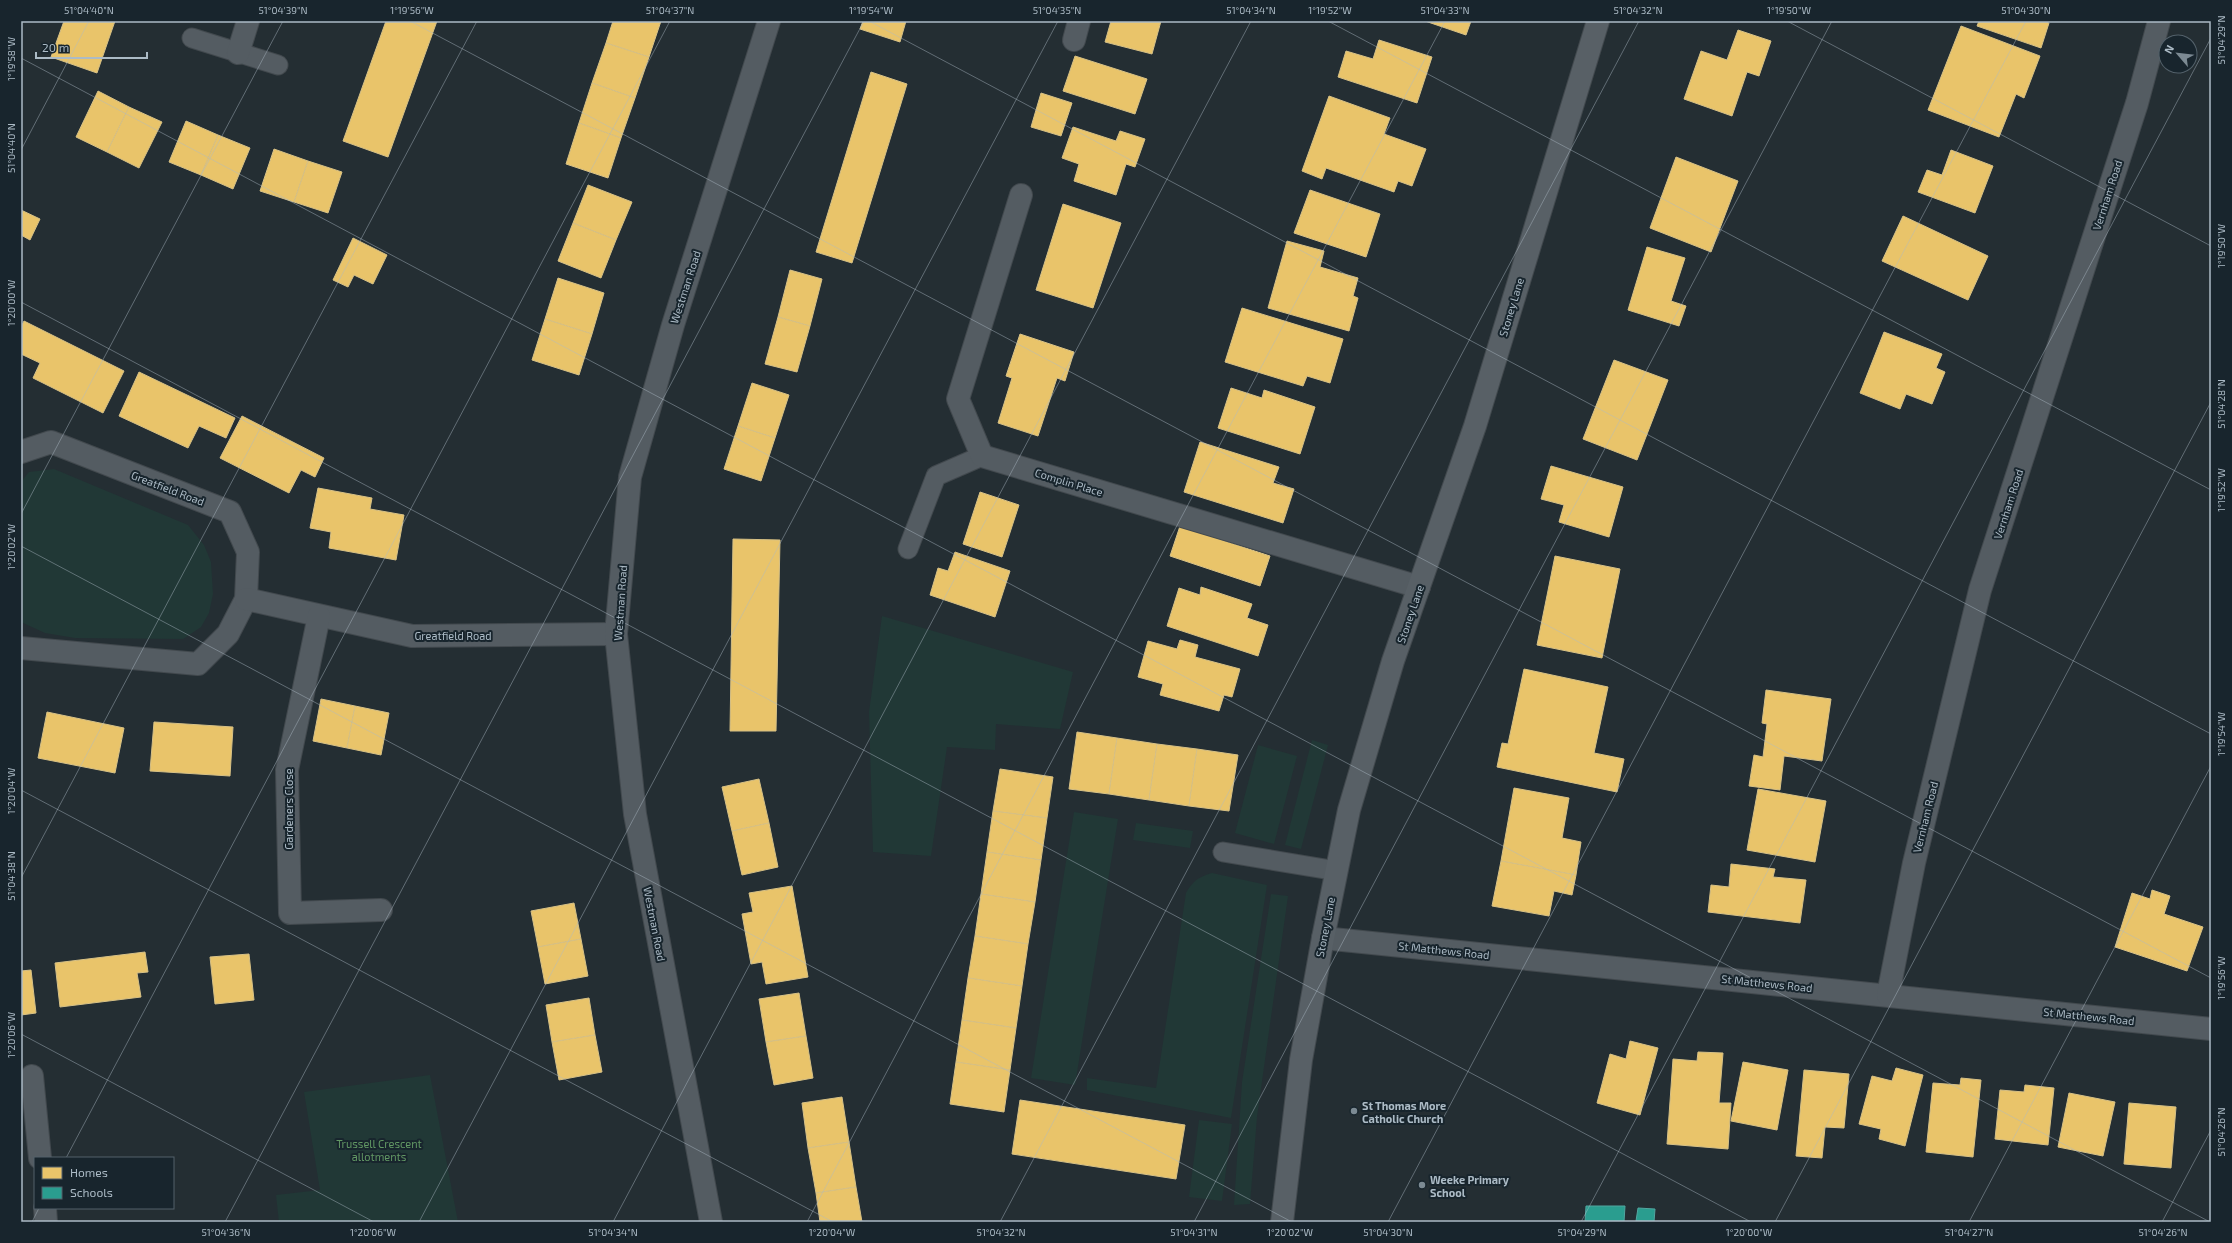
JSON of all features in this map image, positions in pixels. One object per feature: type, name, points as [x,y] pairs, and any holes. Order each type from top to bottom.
[{"type":"street","points":[[238,53],[248,21]]},
{"type":"street","name":"Westman Road","points":[[711,1222],[635,814],[616,634],[630,477],[673,325],[769,21]]},
{"type":"street","name":"Stoney Lane","points":[[1282,1222],[1301,1060],[1323,938],[1349,810],[1393,661],[1475,426],[1598,21]]},
{"type":"street","name":"Vernham Road","points":[[1888,995],[1914,863],[1980,590],[2136,103],[2159,21]]},
{"type":"street","points":[[982,456],[958,399],[1021,195]]},
{"type":"street","name":"Greatfield Road","points":[[21,452],[51,442],[230,512],[248,552],[246,599],[228,634],[198,664],[21,648]]},
{"type":"street","name":"Complin Place","points":[[982,456],[1419,587]]},
{"type":"street","name":"Greatfield Road","points":[[246,599],[412,636],[616,634]]},
{"type":"street","name":"Gardeners Close","points":[[320,616],[286,770],[290,913],[381,910]]},
{"type":"street","name":"St Matthews Road","points":[[1323,938],[2211,1029]]},
{"type":"street","points":[[32,1076],[40,1157]]},
{"type":"street","points":[[45,1209],[46,1222]]},
{"type":"lane","points":[[192,38],[278,65]]},
{"type":"lane","points":[[908,549],[936,476],[982,456]]},
{"type":"lane","points":[[1223,852],[1336,871]]},
{"type":"green space","points":[[54,469],[188,525],[204,545],[211,562],[213,594],[209,613],[201,627],[183,639],[75,638],[45,633],[21,622],[21,482],[29,472]]},
{"type":"green space","points":[[882,616],[1073,672],[1060,729],[996,724],[995,750],[947,747],[931,856],[873,852],[869,712]]},
{"type":"green space","points":[[1312,740],[1328,745],[1301,849],[1285,845]]},
{"type":"green space","points":[[1258,745],[1297,756],[1274,844],[1235,833]]},
{"type":"green space","points":[[1074,812],[1118,819],[1075,1085],[1031,1078]]},
{"type":"green space","points":[[1136,823],[1193,831],[1190,848],[1133,840]]},
{"type":"green space","points":[[1212,873],[1267,885],[1231,1118],[1087,1090],[1087,1078],[1156,1088],[1186,893],[1196,880]]},
{"type":"green space","points":[[1271,894],[1288,896],[1257,1117],[1250,1204],[1234,1205],[1242,1082]]},
{"type":"green space","name":"Trussell Crescent allotments","points":[[430,1075],[458,1222],[279,1222],[276,1195],[320,1190],[304,1092]]},
{"type":"green space","points":[[1199,1120],[1232,1124],[1222,1201],[1189,1197]]},
{"type":"building: Homes","points":[[64,21],[115,21],[97,73],[51,57]]},
{"type":"building: Homes","points":[[386,21],[437,21],[388,157],[343,141]]},
{"type":"building: Homes","points":[[613,21],[661,21],[649,57],[606,43]]},
{"type":"building: Homes","points":[[863,21],[906,21],[900,42],[860,29]]},
{"type":"building: Homes","points":[[1111,21],[1161,21],[1152,54],[1105,42]]},
{"type":"building: Homes","points":[[1425,21],[1471,21],[1466,35]]},
{"type":"building: Homes","points":[[1979,21],[2042,21],[2049,23],[2041,48],[1977,26]]},
{"type":"building: Homes","points":[[1961,26],[2040,56],[2024,98],[2016,94],[1999,137],[1928,110]]},
{"type":"building: Homes","points":[[1738,30],[1771,41],[1759,76],[1747,72],[1732,116],[1684,99],[1701,51],[1727,60]]},
{"type":"building: Homes","points":[[1379,40],[1432,57],[1417,103],[1338,77],[1346,51],[1373,59]]},
{"type":"building: Homes","points":[[606,43],[649,57],[635,98],[592,83]]},
{"type":"building: Homes","points":[[1075,56],[1147,79],[1135,114],[1063,91]]},
{"type":"building: Homes","points":[[871,72],[907,84],[852,263],[816,252]]},
{"type":"building: Homes","points":[[592,83],[635,98],[621,138],[579,123]]},
{"type":"building: Homes","points":[[98,91],[129,107],[107,152],[76,137]]},
{"type":"building: Homes","points":[[1041,93],[1072,103],[1061,136],[1031,127]]},
{"type":"building: Homes","points":[[1329,96],[1390,118],[1384,134],[1426,149],[1412,186],[1398,181],[1394,192],[1326,168],[1322,179],[1302,171]]},
{"type":"building: Homes","points":[[129,107],[162,122],[139,168],[107,152]]},
{"type":"building: Homes","points":[[186,121],[218,135],[201,175],[169,162]]},
{"type":"building: Homes","points":[[579,123],[621,138],[608,178],[566,164]]},
{"type":"building: Homes","points":[[1073,127],[1116,141],[1120,131],[1145,139],[1135,167],[1126,164],[1116,195],[1074,181],[1079,164],[1062,158]]},
{"type":"building: Homes","points":[[218,135],[250,148],[233,189],[201,175]]},
{"type":"building: Homes","points":[[274,149],[308,161],[294,202],[260,191]]},
{"type":"building: Homes","points":[[1951,150],[1993,166],[1975,213],[1918,192],[1927,170],[1942,175]]},
{"type":"building: Homes","points":[[1676,157],[1738,181],[1711,252],[1650,228]]},
{"type":"building: Homes","points":[[308,161],[342,172],[328,213],[294,202]]},
{"type":"building: Homes","points":[[588,185],[632,202],[616,240],[573,223]]},
{"type":"building: Homes","points":[[1310,190],[1380,214],[1366,257],[1294,233]]},
{"type":"building: Homes","points":[[1063,204],[1121,223],[1093,308],[1036,290]]},
{"type":"building: Homes","points":[[21,210],[40,219],[30,240],[21,235]]},
{"type":"building: Homes","points":[[1903,216],[1988,256],[1968,300],[1882,261]]},
{"type":"building: Homes","points":[[573,223],[616,240],[601,278],[558,261]]},
{"type":"building: Homes","points":[[353,238],[387,255],[373,284],[354,275],[348,287],[333,280]]},
{"type":"building: Homes","points":[[1287,241],[1324,251],[1320,267],[1358,278],[1353,296],[1358,298],[1349,331],[1268,308]]},
{"type":"building: Homes","points":[[1647,247],[1685,258],[1671,301],[1686,306],[1679,326],[1628,310]]},
{"type":"building: Homes","points":[[790,270],[822,279],[810,326],[778,317]]},
{"type":"building: Homes","points":[[558,278],[604,293],[592,334],[545,319]]},
{"type":"building: Homes","points":[[1242,308],[1343,339],[1330,383],[1307,376],[1303,386],[1225,362]]},
{"type":"building: Homes","points":[[778,317],[810,326],[797,372],[765,364]]},
{"type":"building: Homes","points":[[545,319],[592,334],[579,375],[532,360]]},
{"type":"building: Homes","points":[[24,321],[124,371],[103,413],[33,378],[40,363],[21,354],[21,327]]},
{"type":"building: Homes","points":[[1884,332],[1942,354],[1936,368],[1945,372],[1932,404],[1906,394],[1900,409],[1860,393]]},
{"type":"building: Homes","points":[[1020,334],[1074,352],[1065,381],[1057,378],[1038,436],[998,423],[1012,378],[1006,376]]},
{"type":"building: Homes","points":[[1614,360],[1668,380],[1637,460],[1583,439]]},
{"type":"building: Homes","points":[[139,372],[235,418],[226,438],[199,426],[188,448],[119,416]]},
{"type":"building: Homes","points":[[752,383],[789,395],[775,438],[738,426]]},
{"type":"building: Homes","points":[[1231,388],[1262,398],[1264,390],[1315,407],[1300,454],[1218,428]]},
{"type":"building: Homes","points":[[242,416],[324,458],[315,477],[301,470],[289,493],[220,458]]},
{"type":"building: Homes","points":[[738,426],[775,438],[761,481],[724,469]]},
{"type":"building: Homes","points":[[1200,442],[1279,467],[1273,483],[1294,489],[1283,523],[1184,492]]},
{"type":"building: Homes","points":[[1551,466],[1623,487],[1609,537],[1559,522],[1564,505],[1541,499]]},
{"type":"building: Homes","points":[[318,488],[372,498],[370,509],[404,515],[396,560],[329,548],[331,532],[310,528]]},
{"type":"building: Homes","points":[[980,492],[1019,505],[1002,557],[963,544]]},
{"type":"building: Homes","points":[[1180,526],[1270,556],[1260,586],[1170,556]]},
{"type":"building: Homes","points":[[733,539],[780,540],[776,731],[730,731]]},
{"type":"building: Homes","points":[[955,552],[1010,571],[995,617],[930,595],[938,568],[948,571]]},
{"type":"building: Homes","points":[[1555,556],[1620,569],[1602,658],[1537,645]]},
{"type":"building: Homes","points":[[1201,587],[1252,604],[1247,618],[1268,625],[1258,656],[1167,626],[1179,588],[1200,595]]},
{"type":"building: Homes","points":[[1180,640],[1198,645],[1195,657],[1240,669],[1232,697],[1224,695],[1219,711],[1160,695],[1163,684],[1138,677],[1148,641],[1177,649]]},
{"type":"building: Homes","points":[[1524,669],[1608,687],[1594,753],[1624,759],[1617,792],[1497,767],[1502,743],[1508,744]]},
{"type":"building: Homes","points":[[1766,690],[1831,699],[1822,761],[1784,756],[1780,790],[1749,786],[1754,755],[1763,757],[1767,724],[1762,723]]},
{"type":"building: Homes","points":[[321,699],[355,706],[347,748],[313,741]]},
{"type":"building: Homes","points":[[355,706],[389,713],[381,755],[347,748]]},
{"type":"building: Homes","points":[[47,712],[124,728],[115,773],[38,758]]},
{"type":"building: Homes","points":[[154,722],[233,727],[230,776],[150,771]]},
{"type":"building: Homes","points":[[1077,732],[1117,738],[1109,794],[1069,789]]},
{"type":"building: Homes","points":[[1117,738],[1157,744],[1149,800],[1109,794]]},
{"type":"building: Homes","points":[[1157,744],[1197,749],[1189,806],[1149,800]]},
{"type":"building: Homes","points":[[1197,749],[1238,755],[1229,811],[1189,806]]},
{"type":"building: Homes","points":[[1000,769],[1053,777],[1047,818],[993,811]]},
{"type":"building: Homes","points":[[759,779],[769,823],[732,831],[722,787]]},
{"type":"building: Homes","points":[[1514,788],[1569,798],[1562,838],[1581,842],[1576,875],[1501,861]]},
{"type":"building: Homes","points":[[1758,789],[1826,801],[1815,862],[1747,850]]},
{"type":"building: Homes","points":[[993,811],[1047,818],[1041,860],[987,852]]},
{"type":"building: Homes","points":[[769,823],[778,867],[742,875],[732,831]]},
{"type":"building: Homes","points":[[987,852],[1041,860],[1035,902],[981,894]]},
{"type":"building: Homes","points":[[1501,861],[1576,875],[1572,895],[1554,891],[1549,916],[1492,906]]},
{"type":"building: Homes","points":[[1731,864],[1775,869],[1773,877],[1806,880],[1800,923],[1708,912],[1711,885],[1729,887]]},
{"type":"building: Homes","points":[[792,886],[808,977],[766,984],[762,962],[751,964],[742,914],[753,912],[749,893]]},
{"type":"building: Homes","points":[[2152,890],[2170,896],[2164,914],[2203,927],[2187,971],[2115,947],[2132,893],[2150,899]]},
{"type":"building: Homes","points":[[981,894],[1035,902],[1028,944],[975,936]]},
{"type":"building: Homes","points":[[574,903],[581,939],[538,947],[531,911]]},
{"type":"building: Homes","points":[[975,936],[1028,944],[1022,986],[968,978]]},
{"type":"building: Homes","points":[[581,939],[588,976],[545,984],[538,947]]},
{"type":"building: Homes","points":[[145,952],[148,972],[137,973],[141,997],[60,1007],[55,963]]},
{"type":"building: Homes","points":[[249,954],[254,1000],[215,1004],[210,957]]},
{"type":"building: Homes","points":[[31,970],[36,1013],[21,1015],[21,971]]},
{"type":"building: Homes","points":[[968,978],[1022,986],[1016,1028],[962,1020]]},
{"type":"building: Homes","points":[[799,993],[806,1036],[766,1042],[759,999]]},
{"type":"building: Homes","points":[[589,998],[595,1035],[552,1042],[546,1005]]},
{"type":"building: Homes","points":[[962,1020],[1016,1028],[1010,1070],[956,1062]]},
{"type":"building: Homes","points":[[595,1035],[602,1072],[559,1080],[552,1042]]},
{"type":"building: Homes","points":[[806,1036],[813,1078],[774,1085],[766,1042]]},
{"type":"building: Homes","points":[[1630,1041],[1658,1048],[1640,1115],[1597,1103],[1610,1054],[1626,1059]]},
{"type":"building: Homes","points":[[1698,1052],[1723,1053],[1719,1103],[1731,1103],[1728,1149],[1667,1144],[1673,1059],[1697,1061]]},
{"type":"building: Homes","points":[[956,1062],[1010,1070],[1004,1112],[950,1104]]},
{"type":"building: Homes","points":[[1743,1062],[1788,1070],[1777,1130],[1731,1121]]},
{"type":"building: Homes","points":[[1896,1068],[1923,1075],[1905,1146],[1879,1139],[1881,1129],[1859,1124],[1872,1076],[1892,1081]]},
{"type":"building: Homes","points":[[1804,1070],[1849,1074],[1844,1128],[1825,1127],[1822,1158],[1796,1156]]},
{"type":"building: Homes","points":[[1961,1078],[1981,1080],[1973,1157],[1926,1152],[1933,1083],[1960,1085]]},
{"type":"building: Homes","points":[[2025,1085],[2054,1088],[2048,1145],[1995,1139],[2000,1090],[2024,1092]]},
{"type":"building: Homes","points":[[2069,1093],[2115,1102],[2103,1156],[2058,1147]]},
{"type":"building: Homes","points":[[842,1097],[849,1142],[808,1148],[802,1103]]},
{"type":"building: Homes","points":[[1020,1100],[1185,1125],[1176,1179],[1012,1154]]},
{"type":"building: Homes","points":[[2129,1103],[2176,1107],[2171,1168],[2124,1164]]},
{"type":"building: Homes","points":[[849,1142],[856,1187],[816,1193],[808,1148]]},
{"type":"building: Homes","points":[[856,1187],[862,1222],[820,1222],[816,1193]]},
{"type":"building: Schools","points":[[1586,1206],[1625,1206],[1624,1222],[1585,1222]]},
{"type":"building: Schools","points":[[1638,1208],[1655,1209],[1654,1222],[1636,1221]]},
{"type":"place","name":"St Thomas More Catholic Church","points":[[1354,1111]]},
{"type":"place","name":"Weeke Primary School","points":[[1422,1185]]}]
